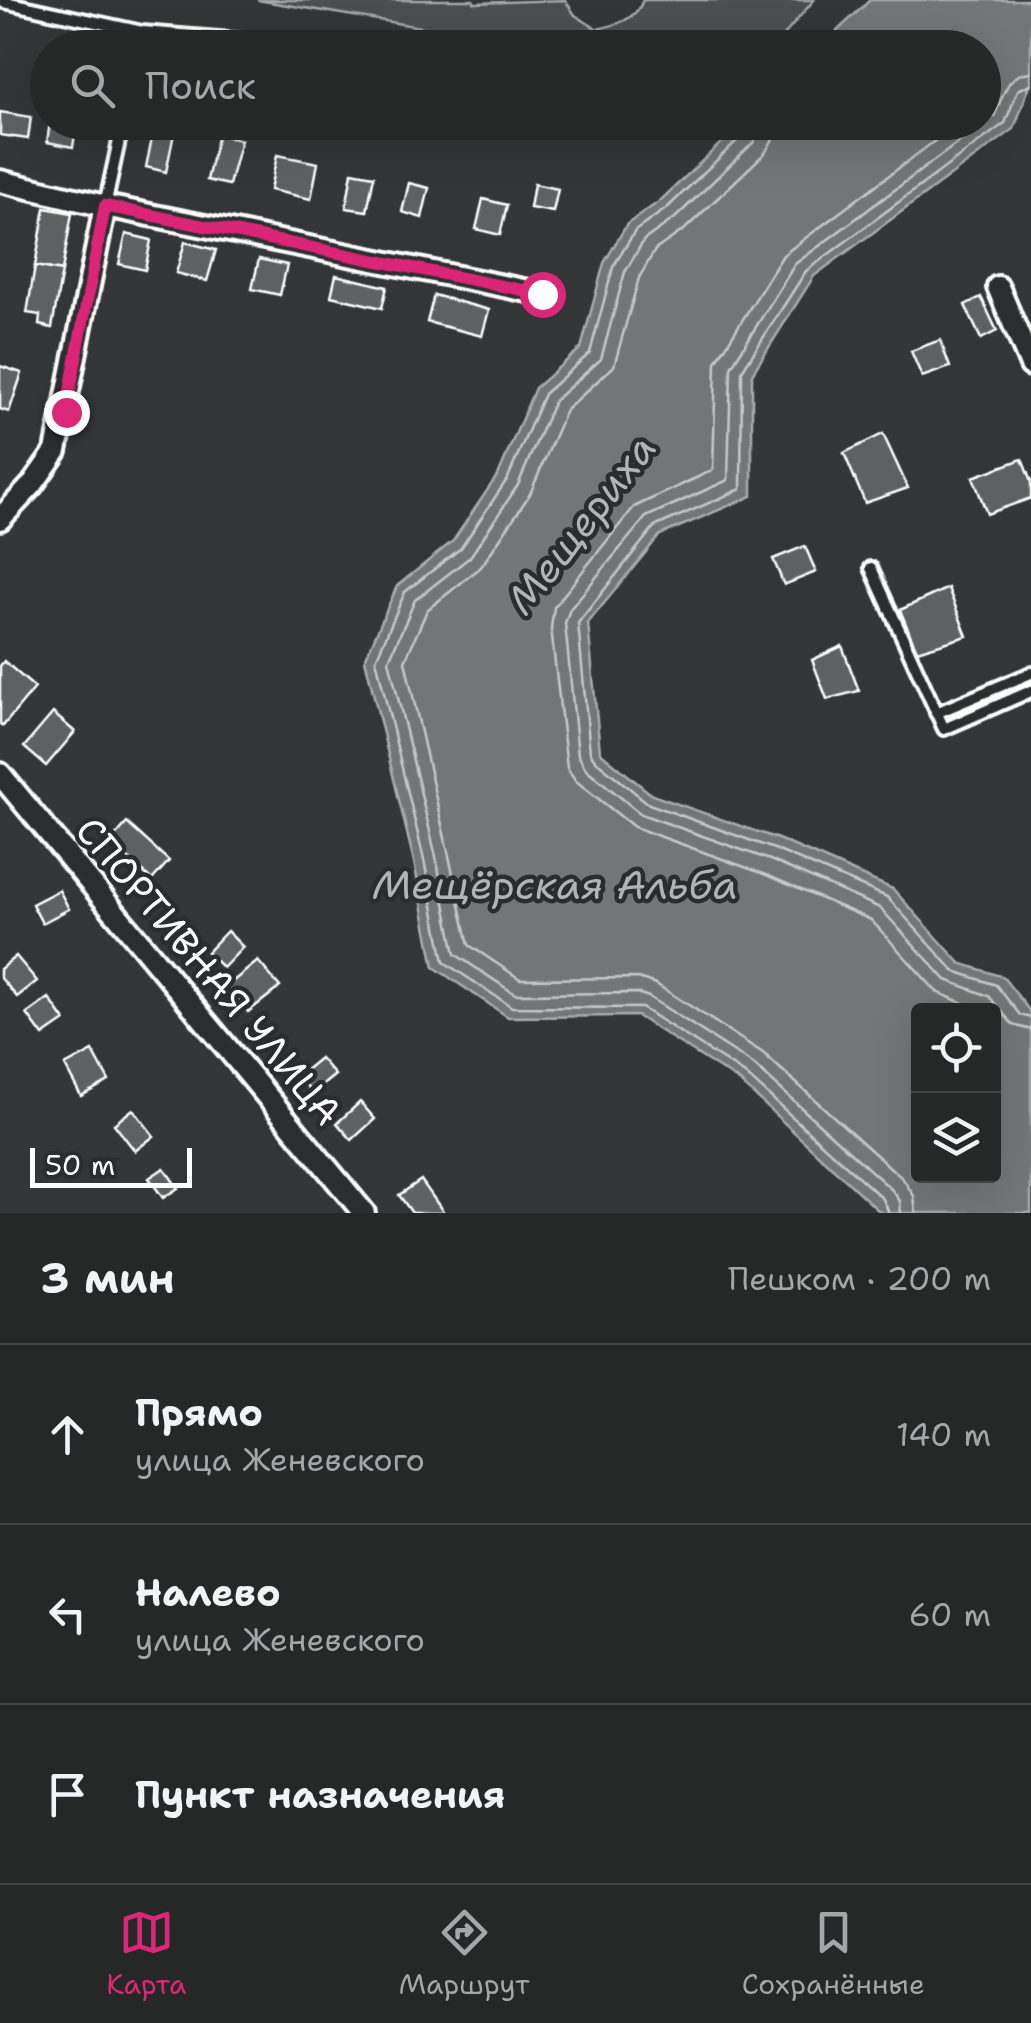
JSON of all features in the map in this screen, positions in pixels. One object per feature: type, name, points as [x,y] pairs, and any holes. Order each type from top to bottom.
[{"type":"street","points":[[0,181],[105,206],[542,294]]},
{"type":"street","points":[[0,519],[32,485],[56,451],[105,206]]},
{"type":"street","points":[[998,287],[1031,365]]},
{"type":"street","name":"СПОРТИВНАЯ УЛИЦА","points":[[0,774],[364,1213]]},
{"type":"lane","points":[[0,1],[133,30]]},
{"type":"lane","points":[[105,206],[118,140]]},
{"type":"lane","points":[[872,568],[944,730],[1031,691]]},
{"type":"lane","points":[[936,713],[1031,673]]},
{"type":"shaded area","points":[[257,0],[565,0],[575,15],[597,29],[630,17],[643,0],[814,0],[788,30],[438,30]]},
{"type":"water","name":"Мещёрская Альба","points":[[870,0],[1031,0],[1031,82],[1014,129],[1001,139],[1001,30],[838,30]]},
{"type":"water","name":"Мещёрская Альба","points":[[724,140],[999,140],[814,276],[752,374],[752,496],[660,535],[588,623],[600,752],[652,795],[778,839],[893,889],[960,963],[1003,977],[1031,1013],[1031,1213],[881,1213],[739,1081],[637,1016],[508,1017],[434,967],[414,862],[365,659],[397,586],[453,541],[499,473],[535,388],[581,348],[604,263],[627,224],[660,201]]},
{"type":"building","points":[[0,112],[30,117],[28,139],[0,135]]},
{"type":"building","points":[[47,140],[74,140],[73,147]]},
{"type":"building","points":[[152,140],[173,140],[166,172],[146,167]]},
{"type":"building","points":[[217,140],[241,140],[229,185],[207,180]]},
{"type":"building","points":[[277,155],[318,163],[311,199],[270,190]]},
{"type":"building","points":[[352,172],[374,176],[367,211],[346,208]]},
{"type":"building","points":[[409,183],[429,188],[422,218],[402,212]]},
{"type":"building","points":[[534,184],[558,189],[553,212],[530,208]]},
{"type":"building","points":[[483,199],[507,205],[500,235],[476,229]]},
{"type":"building","points":[[45,208],[72,213],[62,271],[35,266]]},
{"type":"building","points":[[126,234],[151,240],[145,270],[119,264]]},
{"type":"building","points":[[185,242],[216,250],[207,281],[176,273]]},
{"type":"building","points":[[259,259],[287,265],[280,295],[252,289]]},
{"type":"building","points":[[35,266],[62,271],[52,328],[39,325],[40,315],[27,313]]},
{"type":"building","points":[[336,275],[387,287],[382,308],[331,296]]},
{"type":"building","points":[[434,295],[489,310],[482,336],[427,322]]},
{"type":"building","points":[[981,297],[997,331],[981,339],[965,305]]},
{"type":"building","points":[[940,340],[950,367],[922,377],[911,351]]},
{"type":"building","points":[[0,366],[22,373],[9,412],[0,409]]},
{"type":"building","points":[[883,434],[908,488],[865,503],[844,453]]},
{"type":"building","points":[[1022,459],[1031,482],[1031,498],[987,514],[973,477]]},
{"type":"building","points":[[805,546],[816,572],[784,585],[773,559]]},
{"type":"building","points":[[948,588],[967,636],[917,651],[900,610]]},
{"type":"building","points":[[842,646],[859,691],[827,699],[812,660]]},
{"type":"building","points":[[4,661],[35,688],[3,726],[0,666]]},
{"type":"building","points":[[53,713],[75,732],[46,766],[24,747]]},
{"type":"building","points":[[127,823],[169,861],[152,880],[110,842]]},
{"type":"building","points":[[59,890],[69,909],[42,923],[32,904]]},
{"type":"building","points":[[227,931],[243,947],[223,968],[207,952]]},
{"type":"building","points":[[16,956],[37,981],[17,997],[0,977],[0,969]]},
{"type":"building","points":[[258,961],[280,987],[248,1012],[227,986]]},
{"type":"building","points":[[49,998],[65,1021],[43,1036],[27,1014]]},
{"type":"building","points":[[93,1051],[109,1081],[81,1096],[65,1066]]},
{"type":"building","points":[[320,1058],[335,1075],[313,1093],[298,1076]]},
{"type":"building","points":[[360,1102],[375,1119],[352,1140],[337,1123]]},
{"type":"building","points":[[133,1109],[154,1136],[135,1151],[114,1124]]},
{"type":"building","points":[[164,1168],[178,1188],[163,1198],[149,1178]]},
{"type":"building","points":[[421,1180],[444,1213],[412,1213],[399,1195]]},
{"type":"route","points":[[66,412],[105,206],[542,294]]},
{"type":"water label","name":"Мещериха","points":[[581,524]]}]
